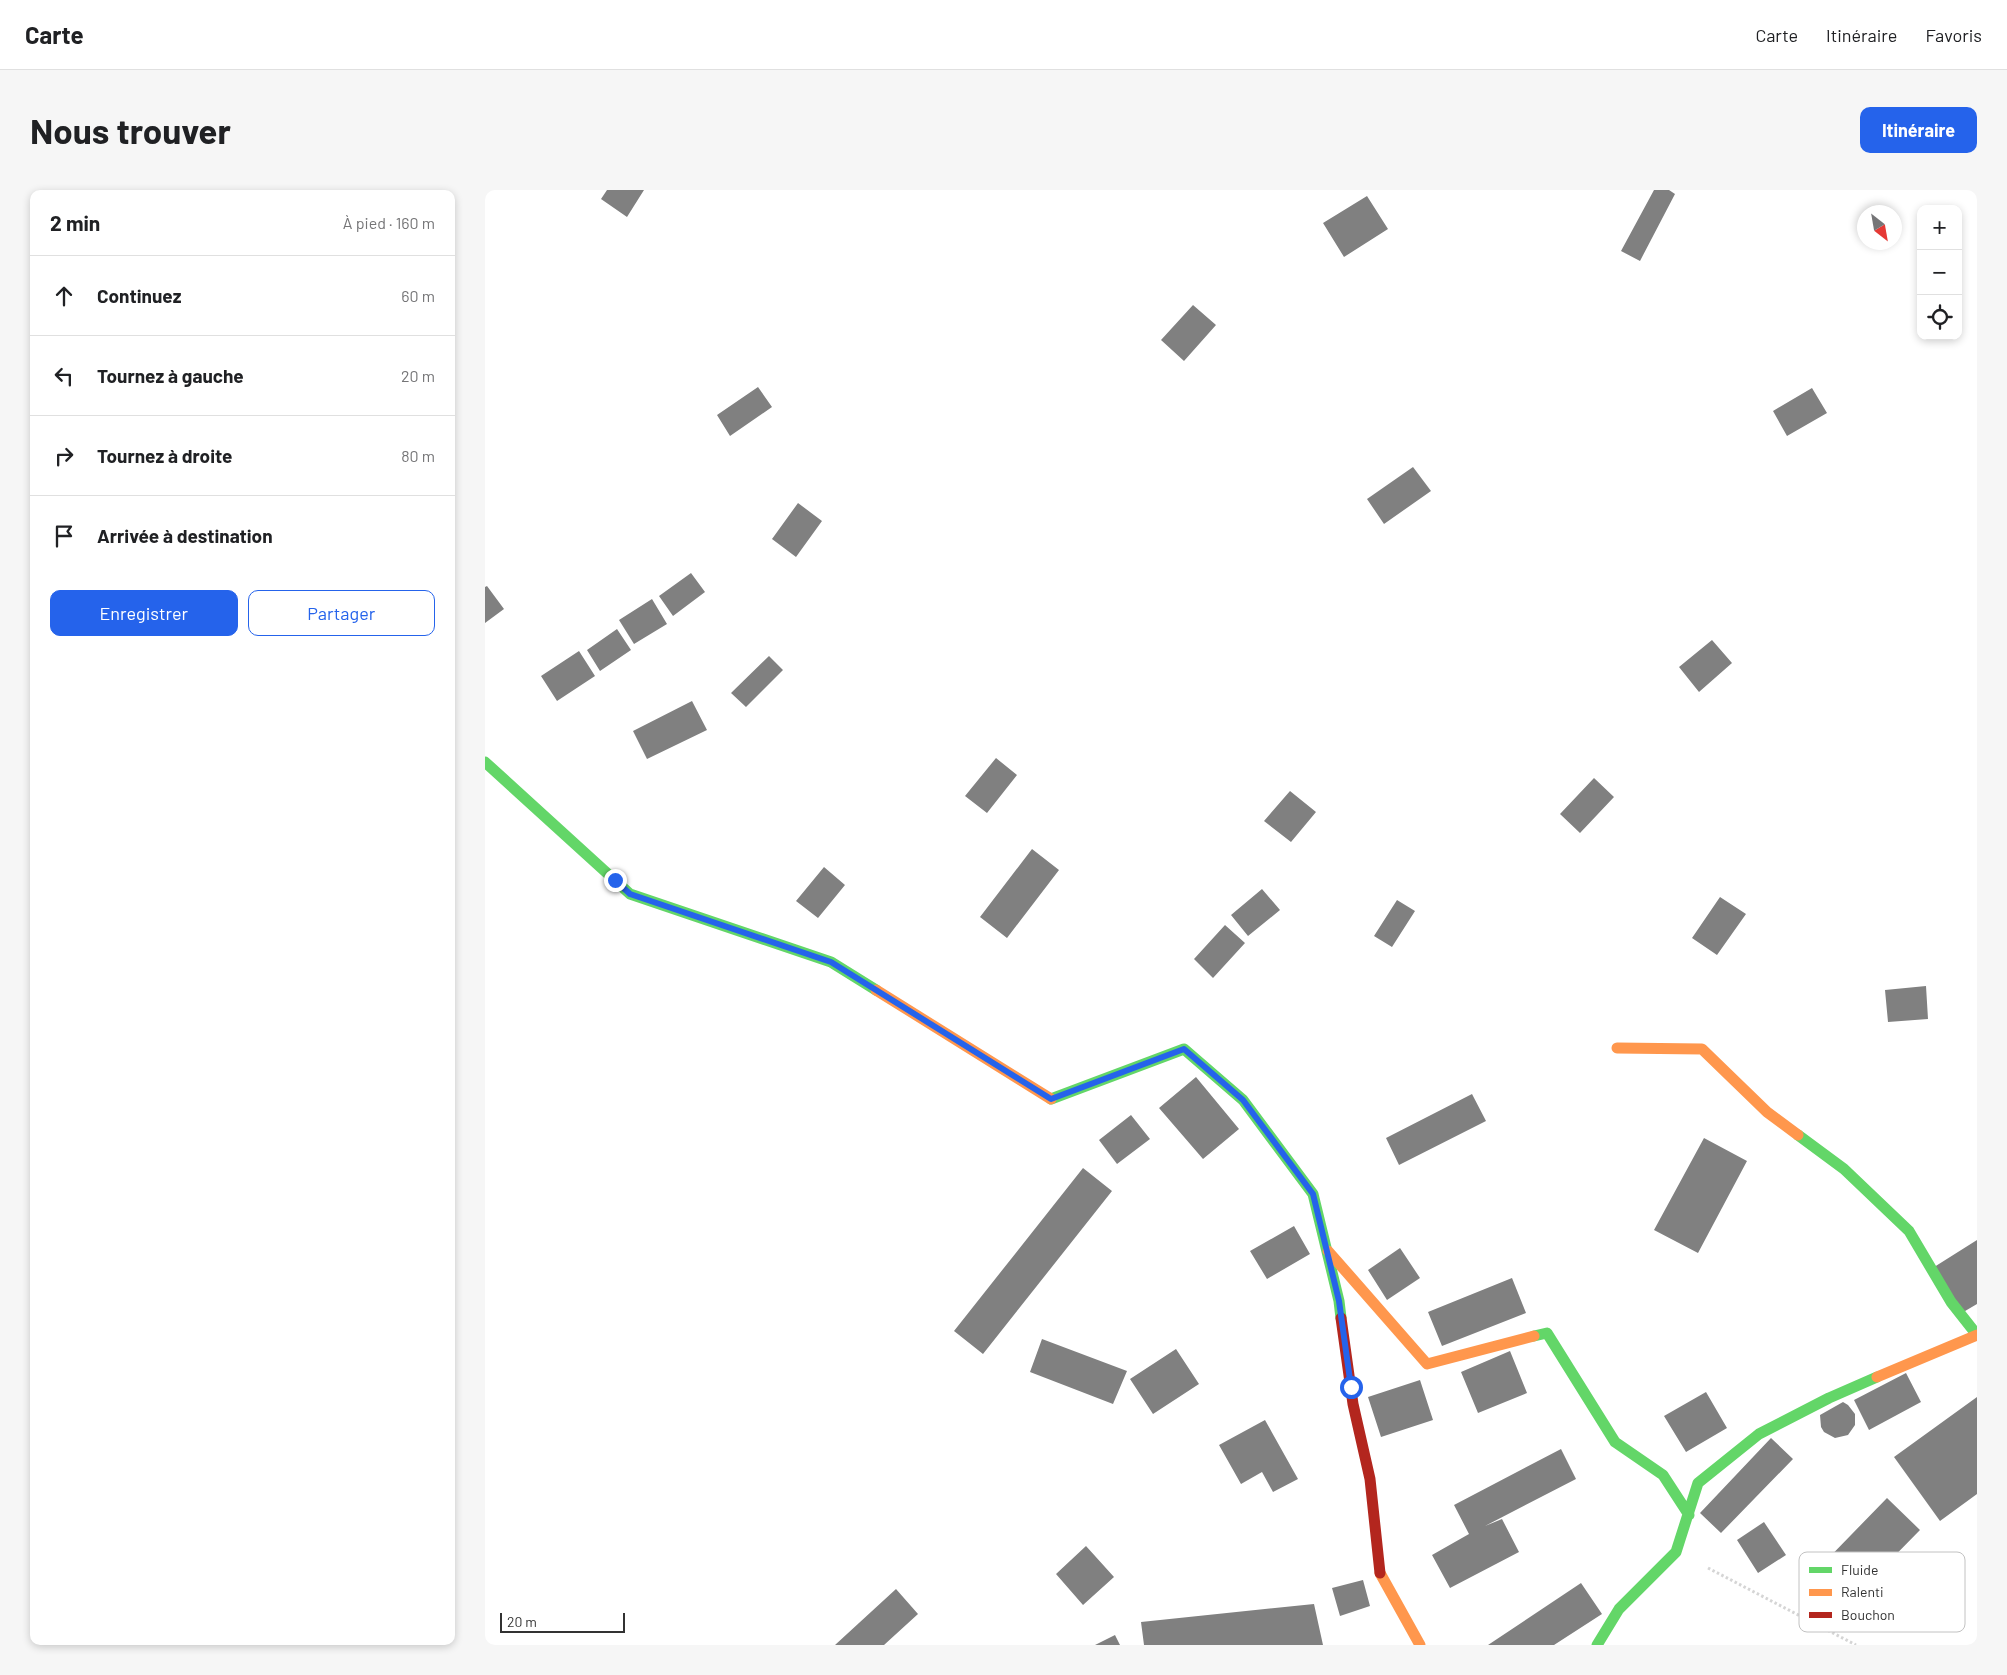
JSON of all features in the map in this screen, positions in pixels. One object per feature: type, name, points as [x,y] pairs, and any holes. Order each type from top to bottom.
[{"type":"street","points":[[485,762],[630,894],[831,962],[1051,1099],[1184,1049],[1243,1100],[1313,1194],[1339,1301],[1353,1404],[1370,1479],[1380,1572],[1420,1645]]},
{"type":"street","points":[[1597,1645],[1619,1609],[1676,1552],[1698,1483],[1759,1434],[1829,1398],[1977,1335],[1951,1302],[1909,1231],[1844,1169],[1767,1112],[1702,1049],[1617,1048]]},
{"type":"street","points":[[1326,1248],[1427,1364],[1547,1333],[1615,1442],[1663,1475],[1689,1514]]},
{"type":"path","points":[[1676,1552],[1799,1616]]},
{"type":"path","points":[[1831,1632],[1856,1645]]},
{"type":"building","points":[[607,190],[644,190],[627,217],[601,199]]},
{"type":"building","points":[[1654,190],[1669,190],[1675,194],[1640,261],[1621,251]]},
{"type":"building","points":[[1367,196],[1388,229],[1344,257],[1323,223]]},
{"type":"building","points":[[1193,305],[1216,325],[1184,361],[1161,340]]},
{"type":"building","points":[[758,387],[772,407],[730,436],[717,415]]},
{"type":"building","points":[[1812,388],[1827,413],[1787,436],[1773,411]]},
{"type":"building","points":[[1413,467],[1431,491],[1384,524],[1367,499]]},
{"type":"building","points":[[798,503],[822,521],[796,557],[772,539]]},
{"type":"building","points":[[691,573],[705,592],[673,616],[659,596]]},
{"type":"building","points":[[487,586],[504,609],[485,623],[485,587]]},
{"type":"building","points":[[652,599],[667,624],[634,644],[619,620]]},
{"type":"building","points":[[617,629],[631,650],[600,671],[587,650]]},
{"type":"building","points":[[1712,640],[1732,663],[1699,692],[1679,667]]},
{"type":"building","points":[[579,651],[595,676],[557,701],[541,676]]},
{"type":"building","points":[[769,656],[783,670],[746,707],[731,693]]},
{"type":"building","points":[[692,701],[707,730],[647,759],[633,731]]},
{"type":"building","points":[[996,758],[1017,775],[987,813],[965,796]]},
{"type":"building","points":[[1594,778],[1614,797],[1580,833],[1560,814]]},
{"type":"building","points":[[1290,791],[1316,812],[1291,842],[1264,821]]},
{"type":"building","points":[[1032,849],[1059,870],[1007,938],[980,917]]},
{"type":"building","points":[[824,867],[845,885],[818,918],[796,901]]},
{"type":"building","points":[[1262,889],[1280,910],[1248,936],[1231,915]]},
{"type":"building","points":[[1720,897],[1746,914],[1717,955],[1692,938]]},
{"type":"building","points":[[1397,900],[1415,911],[1392,947],[1374,936]]},
{"type":"building","points":[[1225,925],[1245,943],[1213,978],[1194,959]]},
{"type":"building","points":[[1926,986],[1928,1019],[1888,1022],[1885,990]]},
{"type":"building","points":[[1196,1077],[1239,1129],[1203,1159],[1159,1108]]},
{"type":"building","points":[[1472,1094],[1486,1121],[1399,1165],[1386,1138]]},
{"type":"building","points":[[1131,1115],[1150,1139],[1117,1164],[1099,1140]]},
{"type":"building","points":[[1704,1138],[1747,1161],[1698,1253],[1654,1230]]},
{"type":"building","points":[[1083,1168],[1112,1191],[983,1354],[954,1331]]},
{"type":"building","points":[[1294,1226],[1310,1254],[1267,1279],[1250,1251]]},
{"type":"building","points":[[1977,1240],[1977,1304],[1960,1314],[1931,1269]]},
{"type":"building","points":[[1400,1248],[1420,1278],[1387,1300],[1368,1270]]},
{"type":"building","points":[[1512,1278],[1526,1313],[1442,1346],[1428,1312]]},
{"type":"building","points":[[1042,1339],[1127,1371],[1113,1404],[1030,1372]]},
{"type":"building","points":[[1176,1349],[1199,1384],[1153,1414],[1130,1379]]},
{"type":"building","points":[[1510,1351],[1527,1393],[1478,1413],[1461,1372]]},
{"type":"building","points":[[1906,1373],[1921,1402],[1869,1430],[1854,1400]]},
{"type":"building","points":[[1420,1380],[1433,1420],[1381,1437],[1368,1397]]},
{"type":"building","points":[[1706,1392],[1727,1428],[1686,1452],[1664,1416]]},
{"type":"building","points":[[1977,1397],[1977,1494],[1940,1521],[1894,1457]]},
{"type":"building","points":[[1843,1402],[1855,1414],[1855,1425],[1848,1435],[1835,1438],[1824,1432],[1821,1427],[1820,1415]]},
{"type":"building","points":[[1265,1420],[1298,1479],[1273,1492],[1262,1472],[1241,1484],[1219,1445]]},
{"type":"building","points":[[1771,1438],[1793,1459],[1721,1533],[1700,1513]]},
{"type":"building","points":[[1561,1449],[1576,1479],[1485,1526],[1502,1519],[1519,1552],[1450,1588],[1432,1555],[1469,1534],[1454,1505]]},
{"type":"building","points":[[1887,1498],[1920,1530],[1898,1552],[1834,1552]]},
{"type":"building","points":[[1764,1522],[1786,1555],[1758,1573],[1737,1540]]},
{"type":"building","points":[[1086,1546],[1114,1577],[1083,1605],[1056,1574]]},
{"type":"building","points":[[1363,1580],[1370,1606],[1340,1616],[1332,1588]]},
{"type":"building","points":[[1581,1583],[1602,1614],[1554,1645],[1488,1645]]},
{"type":"building","points":[[896,1589],[918,1614],[884,1645],[835,1645]]},
{"type":"building","points":[[1314,1604],[1323,1645],[1144,1645],[1141,1622]]},
{"type":"building","points":[[1115,1635],[1120,1645],[1095,1645]]},
{"type":"traffic: fast","points":[[485,762],[630,894],[831,962],[876,990]]},
{"type":"traffic: fast","points":[[1051,1099],[1184,1049],[1243,1100],[1313,1194],[1339,1301],[1341,1318]]},
{"type":"traffic: fast","points":[[1798,1135],[1844,1169],[1909,1231],[1951,1302],[1977,1335]]},
{"type":"traffic: fast","points":[[1534,1336],[1547,1333],[1615,1442],[1663,1475],[1689,1515]]},
{"type":"traffic: fast","points":[[1597,1645],[1619,1609],[1676,1552],[1698,1483],[1759,1434],[1829,1398],[1877,1377]]},
{"type":"traffic: slow","points":[[876,990],[1051,1099]]},
{"type":"traffic: slow","points":[[1617,1048],[1702,1049],[1767,1112],[1798,1135]]},
{"type":"traffic: slow","points":[[1328,1251],[1427,1364],[1534,1336]]},
{"type":"traffic: slow","points":[[1877,1377],[1977,1335]]},
{"type":"traffic: slow","points":[[1380,1573],[1420,1645]]},
{"type":"traffic: jam","points":[[1341,1318],[1353,1404],[1370,1479],[1380,1573]]},
{"type":"route","points":[[615,880],[630,894],[831,962],[1051,1099],[1184,1049],[1217,1080],[1243,1100],[1313,1194],[1339,1301],[1351,1387]]}]
